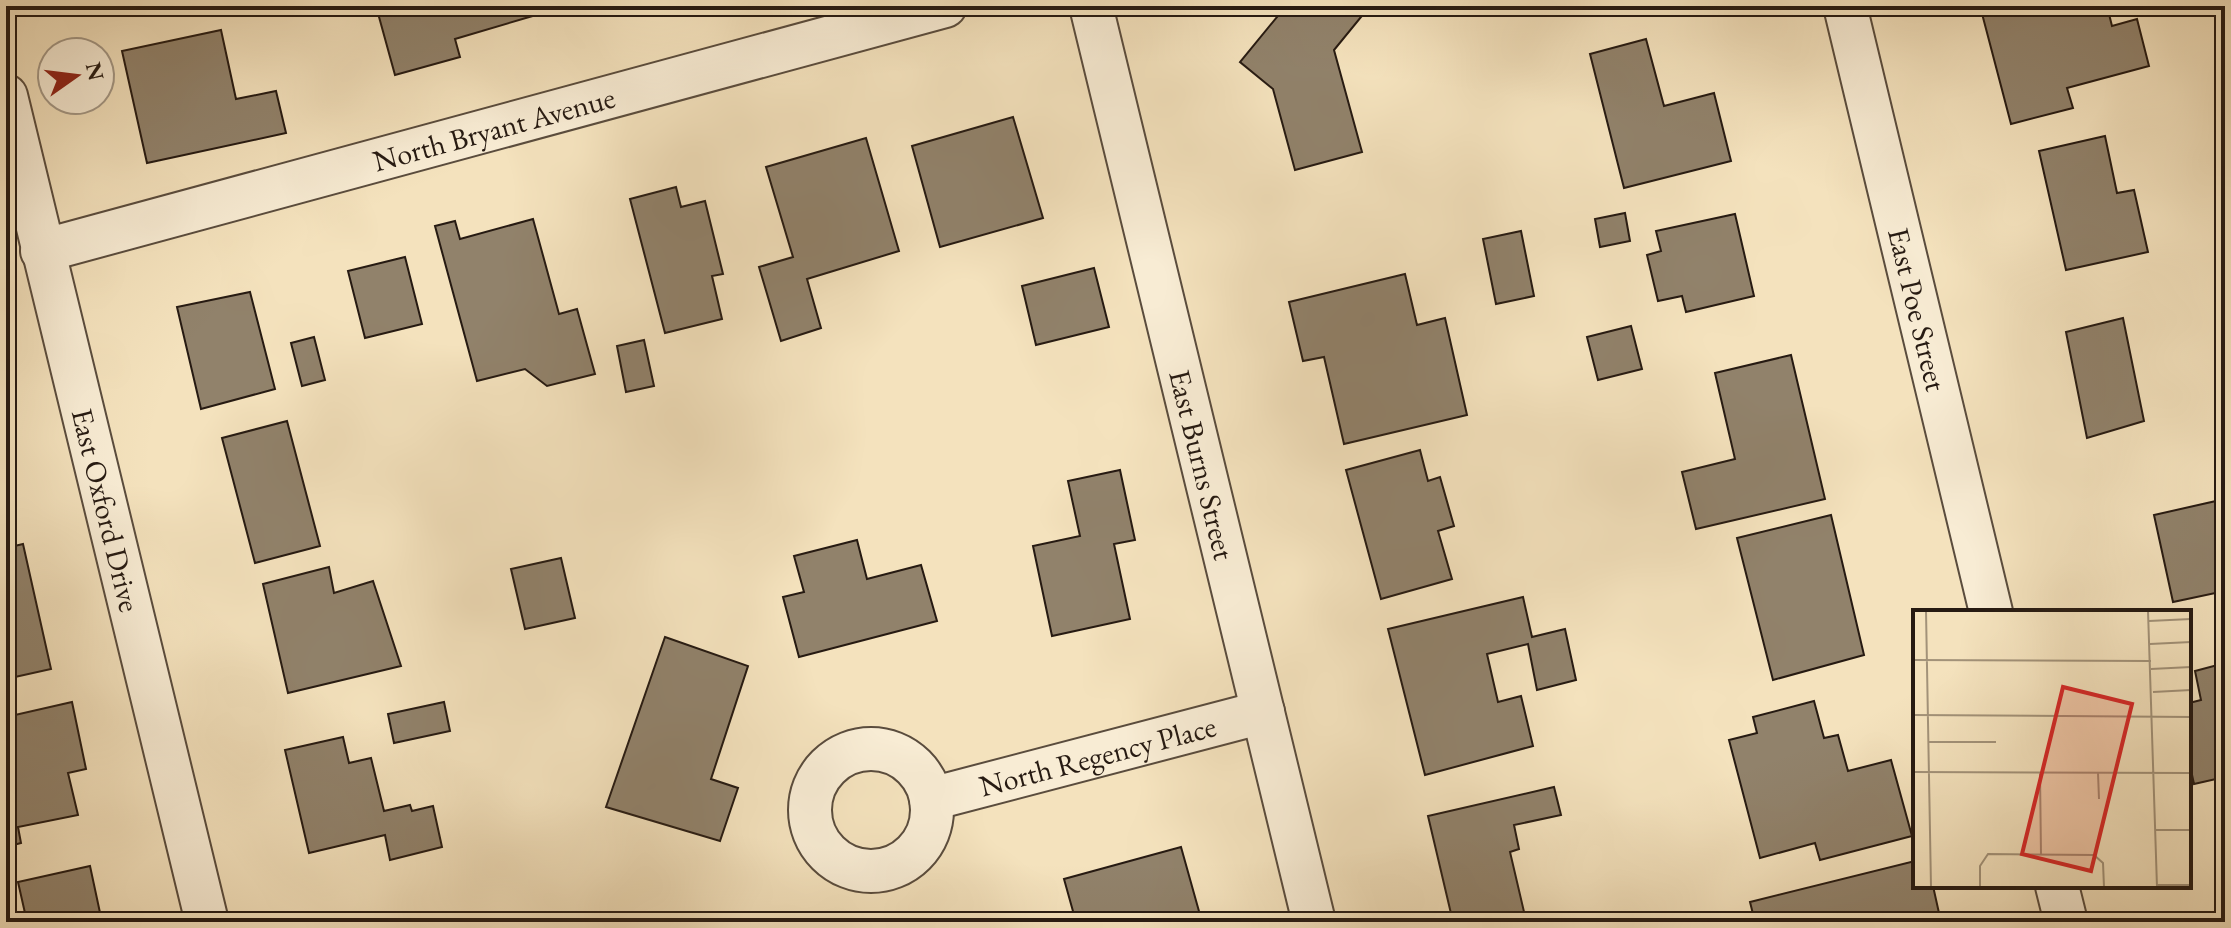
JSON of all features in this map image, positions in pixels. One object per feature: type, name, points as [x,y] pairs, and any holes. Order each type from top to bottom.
[{"type":"street","name":"North Bryant Avenue","points":[[42,251],[945,6]]},
{"type":"street","name":"East Burns Street","points":[[1091,6],[1314,922]]},
{"type":"street","name":"East Poe Street","points":[[1845,6],[1991,610]]},
{"type":"street","name":"East Oxford Drive","points":[[6,96],[207,922]]},
{"type":"street","name":"North Regency Place","points":[[931,799],[1263,712]]},
{"type":"street","points":[[2058,888],[2066,922]]},
{"type":"building","points":[[376,6],[533,6],[536,15],[455,39],[460,57],[395,75]]},
{"type":"building","points":[[1286,6],[1370,6],[1334,50],[1362,152],[1295,170],[1273,89],[1240,62]]},
{"type":"building","points":[[1980,6],[2107,6],[2112,26],[2137,19],[2149,66],[2067,88],[2073,108],[2011,124]]},
{"type":"building","points":[[221,30],[236,99],[276,91],[286,133],[147,163],[122,51]]},
{"type":"building","points":[[1646,39],[1664,106],[1714,93],[1731,161],[1624,188],[1590,54]]},
{"type":"building","points":[[1013,117],[1043,218],[940,247],[912,146]]},
{"type":"building","points":[[2105,136],[2117,193],[2134,190],[2148,252],[2066,270],[2039,151]]},
{"type":"building","points":[[866,138],[899,251],[807,279],[821,328],[781,341],[759,267],[793,257],[766,167]]},
{"type":"building","points":[[676,187],[681,207],[705,201],[723,274],[712,276],[722,319],[665,333],[630,199]]},
{"type":"building","points":[[1625,213],[1630,241],[1600,247],[1595,219]]},
{"type":"building","points":[[1735,214],[1754,296],[1686,312],[1682,296],[1658,301],[1647,255],[1661,251],[1656,231]]},
{"type":"building","points":[[533,219],[559,314],[577,309],[595,374],[547,386],[525,369],[477,381],[435,226],[455,221],[460,239]]},
{"type":"building","points":[[1521,231],[1534,296],[1496,304],[1483,239]]},
{"type":"building","points":[[405,257],[422,324],[365,338],[348,271]]},
{"type":"building","points":[[1094,268],[1109,327],[1036,345],[1022,286]]},
{"type":"building","points":[[1405,274],[1417,325],[1445,318],[1467,415],[1344,444],[1324,357],[1303,361],[1289,302]]},
{"type":"building","points":[[250,292],[275,389],[201,409],[177,307]]},
{"type":"building","points":[[2123,318],[2144,421],[2087,438],[2066,332]]},
{"type":"building","points":[[1631,326],[1642,369],[1598,380],[1587,337]]},
{"type":"building","points":[[314,337],[325,380],[302,386],[291,343]]},
{"type":"building","points":[[644,340],[654,386],[626,392],[617,346]]},
{"type":"building","points":[[1791,355],[1825,499],[1696,529],[1682,472],[1735,459],[1715,373]]},
{"type":"building","points":[[287,421],[320,546],[255,563],[222,438]]},
{"type":"building","points":[[1420,450],[1428,481],[1440,477],[1454,526],[1438,531],[1452,579],[1381,599],[1346,470]]},
{"type":"building","points":[[1120,470],[1135,540],[1114,544],[1130,619],[1052,636],[1033,546],[1080,536],[1068,481]]},
{"type":"building","points":[[2216,501],[2225,542],[2225,591],[2173,602],[2154,515]]},
{"type":"building","points":[[1831,515],[1864,655],[1773,680],[1737,538]]},
{"type":"building","points":[[857,540],[867,579],[921,565],[937,621],[799,657],[783,597],[804,592],[794,556]]},
{"type":"building","points":[[23,544],[51,669],[6,679],[6,548]]},
{"type":"building","points":[[561,558],[575,618],[525,629],[511,569]]},
{"type":"building","points":[[329,567],[334,593],[373,581],[401,666],[288,693],[263,584]]},
{"type":"building","points":[[1523,597],[1532,637],[1565,629],[1576,680],[1537,690],[1528,644],[1487,654],[1498,702],[1521,696],[1533,746],[1425,775],[1388,629]]},
{"type":"building","points":[[665,637],[748,666],[711,779],[738,788],[720,841],[606,807]]},
{"type":"building","points":[[2225,663],[2225,777],[2194,784],[2191,770],[2191,702],[2201,700],[2195,671]]},
{"type":"building","points":[[1814,701],[1824,738],[1838,735],[1848,771],[1891,760],[1912,836],[1820,860],[1815,843],[1760,858],[1729,740],[1757,733],[1753,717]]},
{"type":"building","points":[[72,702],[86,769],[68,773],[78,815],[18,827],[21,843],[6,847],[6,827],[13,826],[7,800],[14,799],[6,762],[6,717]]},
{"type":"building","points":[[444,702],[450,731],[394,743],[388,714]]},
{"type":"building","points":[[343,737],[349,763],[371,758],[384,811],[410,805],[412,811],[433,806],[442,847],[390,860],[385,835],[309,853],[285,750]]},
{"type":"building","points":[[1554,787],[1561,815],[1514,825],[1519,849],[1510,852],[1525,916],[1500,922],[1453,922],[1428,816]]},
{"type":"building","points":[[1181,847],[1202,922],[1076,922],[1064,879]]},
{"type":"building","points":[[1913,861],[1913,888],[1933,888],[1941,922],[1755,922],[1750,902]]},
{"type":"building","points":[[90,866],[102,922],[27,922],[18,882]]},
{"type":"building","points":[[2225,886],[2225,922],[2216,888]]}]
